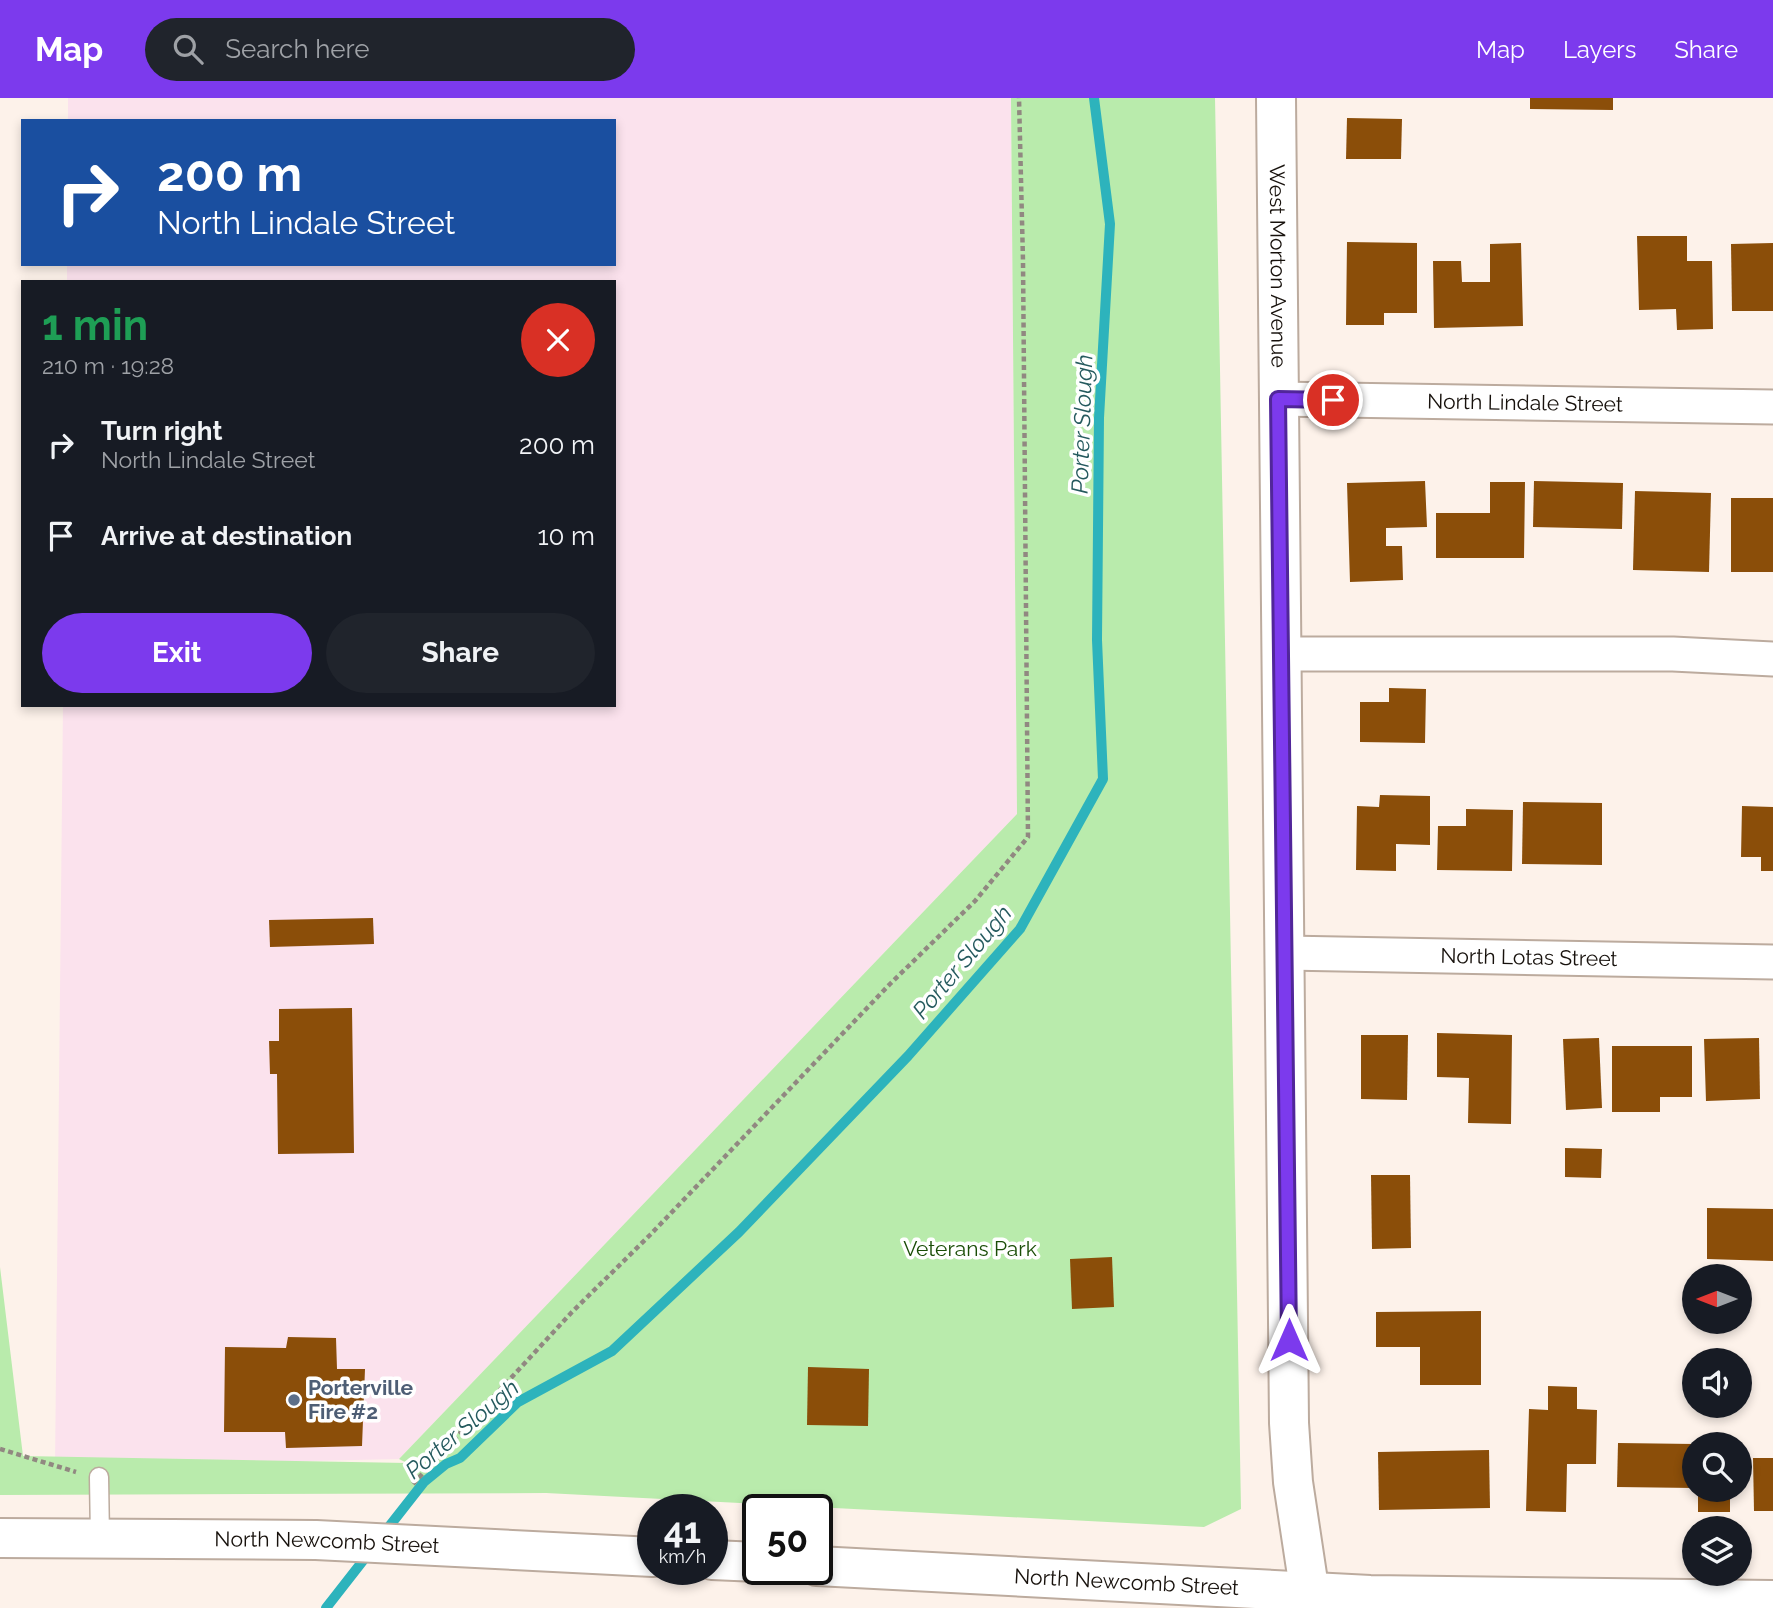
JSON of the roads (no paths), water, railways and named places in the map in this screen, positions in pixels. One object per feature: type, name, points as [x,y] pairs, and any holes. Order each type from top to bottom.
[{"type":"main road","name":"West Morton Avenue","points":[[1276,98],[1289,1423],[1293,1482],[1311,1600]]},
{"type":"main road","name":"North Newcomb Street","points":[[0,1538],[397,1542],[637,1556]]},
{"type":"main road","name":"North Newcomb Street","points":[[833,1567],[1311,1600],[1773,1600]]},
{"type":"street","name":"North Lindale Street","points":[[1278,399],[1773,407]]},
{"type":"street","points":[[1282,654],[1659,654],[1773,659]]},
{"type":"street","name":"North Lotas Street","points":[[1286,953],[1773,962]]},
{"type":"lane","points":[[99,1477],[100,1538]]},
{"type":"waterway","name":"Porter Slough","points":[[384,1533],[424,1482],[446,1464],[460,1458],[518,1402],[612,1351],[739,1232],[908,1056],[1020,929],[1103,779],[1097,640],[1099,418],[1110,224],[1094,98]]},
{"type":"waterway","name":"Porter Slough","points":[[326,1608],[369,1553]]},
{"type":"place","name":"Porterville Fire #2","points":[[294,1400]]},
{"type":"park label","name":"Veterans Park","points":[[970,1249]]}]
